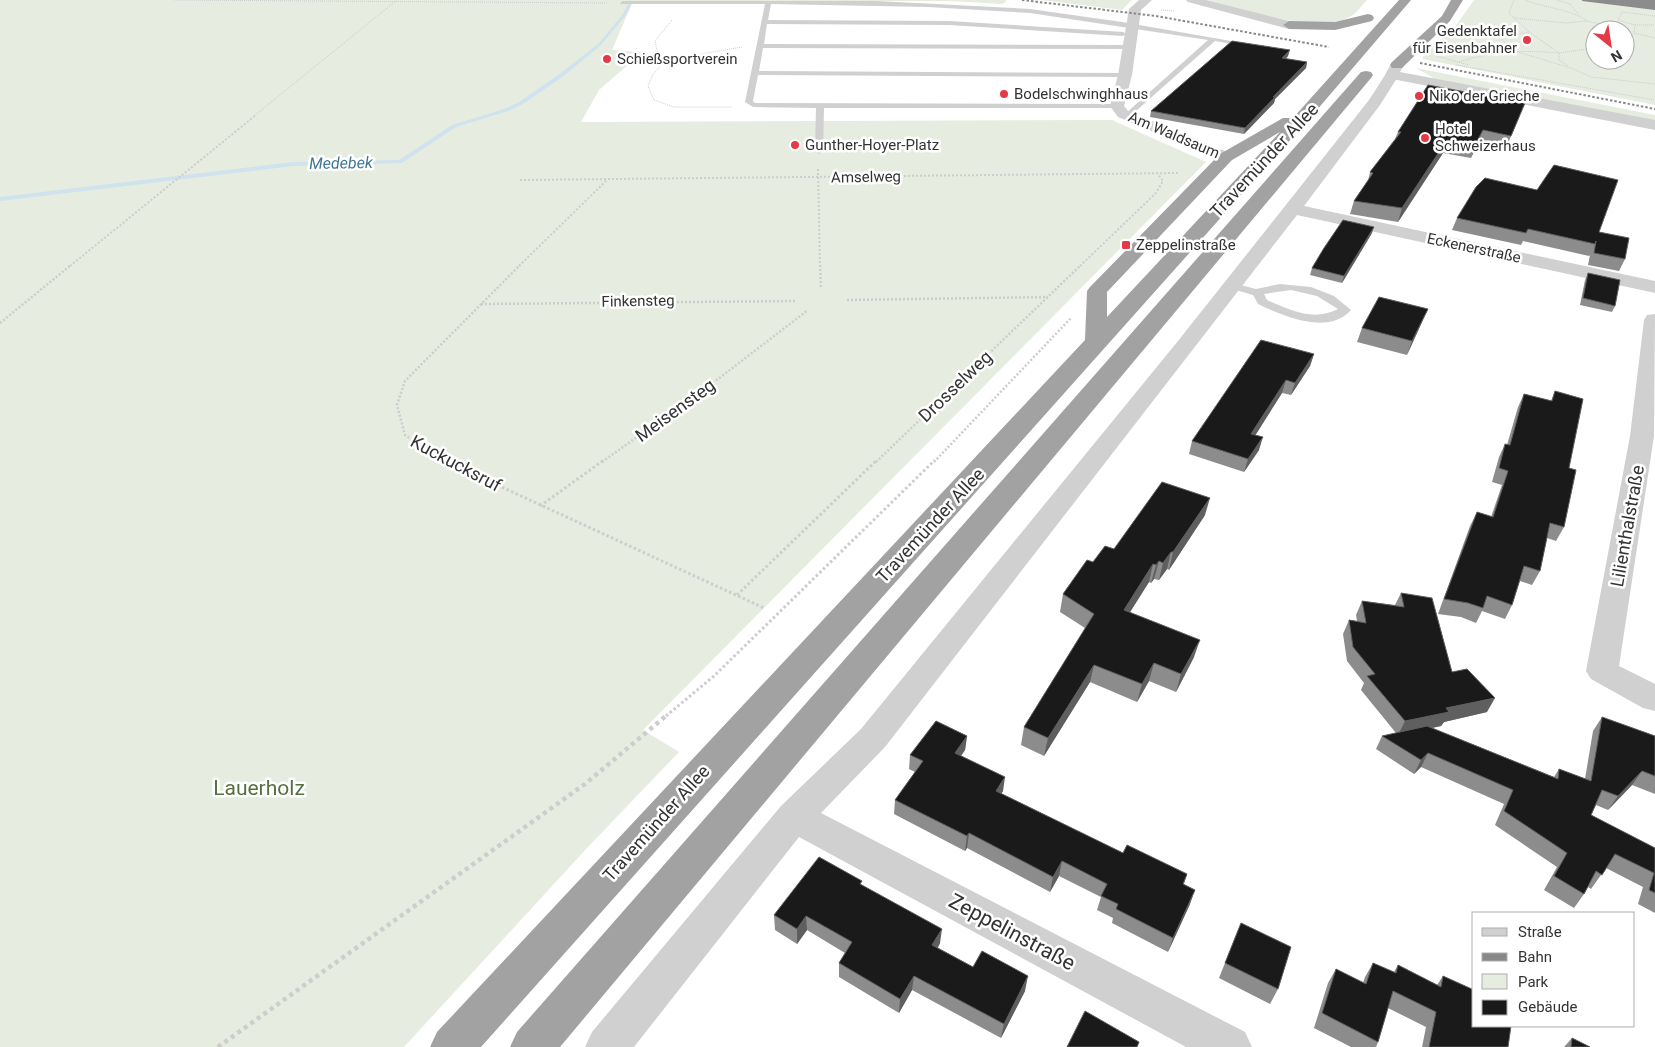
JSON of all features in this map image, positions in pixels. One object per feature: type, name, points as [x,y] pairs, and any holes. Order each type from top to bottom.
[{"type":"highway","name":"Travemünder Allee","points":[[452,1047],[1313,107],[1405,0]]},
{"type":"highway","points":[[1415,31],[1457,1]]},
{"type":"highway","name":"Travemünder Allee","points":[[532,1047],[1388,69],[1444,22],[1452,12],[1457,1]]},
{"type":"highway","points":[[1289,25],[1335,26],[1371,15],[1355,35]]},
{"type":"highway","points":[[1096,344],[1098,291],[1226,157],[1313,107],[1328,71],[1344,49]]},
{"type":"street","name":"Am Waldsaum","points":[[1146,0],[1135,9],[1125,75],[1123,111],[1226,157]]},
{"type":"street","points":[[1192,0],[1289,25]]},
{"type":"street","points":[[607,1047],[794,817],[873,738],[1245,289],[1293,209],[1375,102],[1388,69],[1655,125]]},
{"type":"street","name":"Eckenerstraße","points":[[1293,209],[1655,287]]},
{"type":"street","name":"Lilienthalstraße","points":[[1655,320],[1648,439],[1602,671],[1655,699]]},
{"type":"street","name":"Zeppelinstraße","points":[[794,817],[1230,1047]]},
{"type":"lane","points":[[622,3],[894,4],[1028,11],[1130,36]]},
{"type":"lane","points":[[768,3],[749,102],[753,105],[1123,111],[1213,39]]},
{"type":"lane","points":[[1028,11],[1084,32]]},
{"type":"lane","points":[[765,22],[939,23],[1130,36],[1213,39],[1256,46]]},
{"type":"lane","points":[[760,46],[1130,36]]},
{"type":"lane","points":[[754,73],[1125,75]]},
{"type":"lane","points":[[819,150],[820,106]]},
{"type":"lane","points":[[1292,287],[1313,291],[1337,300],[1345,310],[1335,317],[1317,319],[1297,316],[1262,302],[1245,289],[1292,287]]},
{"type":"path","points":[[174,0],[622,3]]},
{"type":"path","points":[[0,323],[188,172],[397,0]]},
{"type":"path","points":[[1514,0],[1509,14],[1526,26],[1529,32],[1559,53]]},
{"type":"path","points":[[1525,0],[1542,7],[1579,15]]},
{"type":"path","points":[[1557,0],[1570,4],[1586,20]]},
{"type":"path","points":[[1642,14],[1643,10]]},
{"type":"path","points":[[1618,20],[1622,12],[1655,16]]},
{"type":"path","points":[[1514,18],[1567,23],[1585,21]]},
{"type":"path","points":[[666,60],[658,55],[655,41],[672,19]]},
{"type":"path","points":[[1635,25],[1655,25]]},
{"type":"path","points":[[1529,32],[1501,38],[1511,50],[1525,56],[1571,68]]},
{"type":"path","points":[[1635,32],[1655,38]]},
{"type":"path","points":[[753,105],[674,107],[654,100],[648,86],[653,74],[666,60],[728,48],[760,46]]},
{"type":"path","points":[[1459,62],[1483,53],[1511,50],[1559,53],[1585,49]]},
{"type":"path","points":[[1559,53],[1559,60],[1591,77],[1655,84]]},
{"type":"path","points":[[1433,56],[1655,100]]},
{"type":"path","name":"Amselweg","points":[[520,180],[1211,173]]},
{"type":"path","name":"Drosselweg","points":[[737,595],[1156,193],[1163,181],[1157,174]]},
{"type":"path","points":[[818,178],[821,288]]},
{"type":"path","name":"Kuckucksruf","points":[[607,180],[480,304],[405,381],[397,405],[405,435],[444,461],[764,608]]},
{"type":"path","points":[[847,300],[1049,297]]},
{"type":"path","name":"Finkensteg","points":[[480,304],[797,301]]},
{"type":"path","name":"Meisensteg","points":[[540,506],[718,379],[808,310]]},
{"type":"path","points":[[218,1047],[585,784],[714,676],[939,457],[1076,310]]},
{"type":"green space","name":"Lauerholz","points":[[0,0],[1004,0],[1007,1],[1002,4],[951,1],[633,1],[612,50],[643,52],[599,90],[581,122],[1112,120],[1206,162],[643,730],[679,752],[587,848],[404,1047],[0,1047]]},
{"type":"green space","points":[[1041,0],[1132,0],[1122,10]]},
{"type":"green space","points":[[1207,0],[1367,0],[1351,16],[1337,21],[1320,23],[1280,19]]},
{"type":"green space","points":[[1474,0],[1655,0],[1655,105],[1422,59],[1428,49],[1454,28]]},
{"type":"green space","points":[[1416,68],[1655,115],[1655,121],[1437,80]]},
{"type":"building","points":[[1232,41],[1290,50],[1282,58],[1307,62],[1245,128],[1151,111]]},
{"type":"building","points":[[1428,85],[1525,103],[1511,136],[1483,130],[1475,145],[1447,140],[1402,208],[1354,201],[1373,173],[1370,172],[1401,132],[1398,132]]},
{"type":"building","points":[[1554,165],[1618,180],[1599,232],[1629,238],[1625,259],[1594,253],[1596,241],[1595,244],[1528,229],[1526,233],[1457,218],[1476,187],[1485,178],[1537,190]]},
{"type":"building","points":[[1343,220],[1374,227],[1344,276],[1312,268],[1324,248]]},
{"type":"building","points":[[1588,273],[1620,280],[1615,306],[1583,298]]},
{"type":"building","points":[[1379,297],[1428,309],[1412,341],[1362,328]]},
{"type":"building","points":[[1261,340],[1314,354],[1295,383],[1286,380],[1251,434],[1263,437],[1248,459],[1192,441]]},
{"type":"building","points":[[1555,391],[1583,399],[1569,468],[1576,470],[1564,527],[1550,523],[1540,571],[1524,566],[1512,605],[1487,596],[1483,608],[1444,599],[1477,512],[1493,517],[1508,471],[1499,468],[1505,444],[1510,445],[1524,394],[1552,401]]},
{"type":"building","points":[[1162,482],[1210,498],[1173,552],[1163,563],[1159,561],[1156,565],[1153,564],[1124,610],[1200,640],[1181,674],[1154,663],[1142,684],[1094,665],[1048,738],[1024,727],[1094,614],[1063,594],[1087,560],[1093,562],[1105,546],[1114,549]]},
{"type":"building","points":[[1401,593],[1432,598],[1452,672],[1467,669],[1495,698],[1446,708],[1449,712],[1405,721],[1367,676],[1375,674],[1353,647],[1349,620],[1366,623],[1362,601],[1404,607]]},
{"type":"building","points":[[1602,717],[1655,736],[1655,776],[1642,771],[1618,796],[1602,790],[1591,815],[1655,848],[1655,893],[1649,890],[1654,873],[1615,854],[1602,875],[1596,871],[1584,894],[1554,876],[1567,853],[1504,811],[1513,790],[1428,753],[1421,760],[1382,736],[1427,726],[1558,779],[1559,769],[1591,781]]},
{"type":"building","points":[[936,721],[967,736],[955,753],[1005,777],[996,791],[1123,853],[1127,845],[1187,874],[1183,884],[1195,890],[1173,938],[1116,909],[1118,904],[1101,896],[1107,884],[1062,861],[1053,877],[969,833],[967,836],[895,800],[923,761],[910,755]]},
{"type":"building","points":[[819,857],[862,881],[860,884],[942,929],[932,945],[973,967],[982,951],[1028,976],[1004,1024],[914,976],[900,999],[839,963],[852,942],[806,916],[797,929],[774,915]]},
{"type":"building","points":[[1241,923],[1291,947],[1278,989],[1225,963]]},
{"type":"building","points":[[1373,963],[1396,973],[1398,965],[1441,987],[1443,976],[1472,989],[1472,1027],[1511,1027],[1508,1047],[1429,1047],[1436,1012],[1393,991],[1378,1042],[1322,1013],[1336,969],[1366,984]]},
{"type":"building","points":[[1085,1011],[1139,1042],[1137,1047],[1067,1047]]},
{"type":"building","points":[[1572,1038],[1590,1047],[1571,1047]]},
{"type":"waterway","name":"Medebek","points":[[0,199],[293,164],[400,162],[454,126],[506,110],[521,103],[563,74],[600,44],[625,14],[630,3]]},
{"type":"railway","points":[[1022,0],[1156,16],[1329,47]]},
{"type":"railway","points":[[1420,63],[1655,109]]},
{"type":"place","name":"Gedenktafel für Eisenbahner","points":[[1527,40]]},
{"type":"place","name":"Schießsportverein","points":[[607,59]]},
{"type":"place","name":"Bodelschwinghhaus","points":[[1004,94]]},
{"type":"place","name":"Niko der Grieche","points":[[1419,96]]},
{"type":"place","name":"Hotel Schweizerhaus","points":[[1425,138]]},
{"type":"place","name":"Gunther-Hoyer-Platz","points":[[795,145]]},
{"type":"place","name":"Zeppelinstraße","points":[[1126,245]]}]
